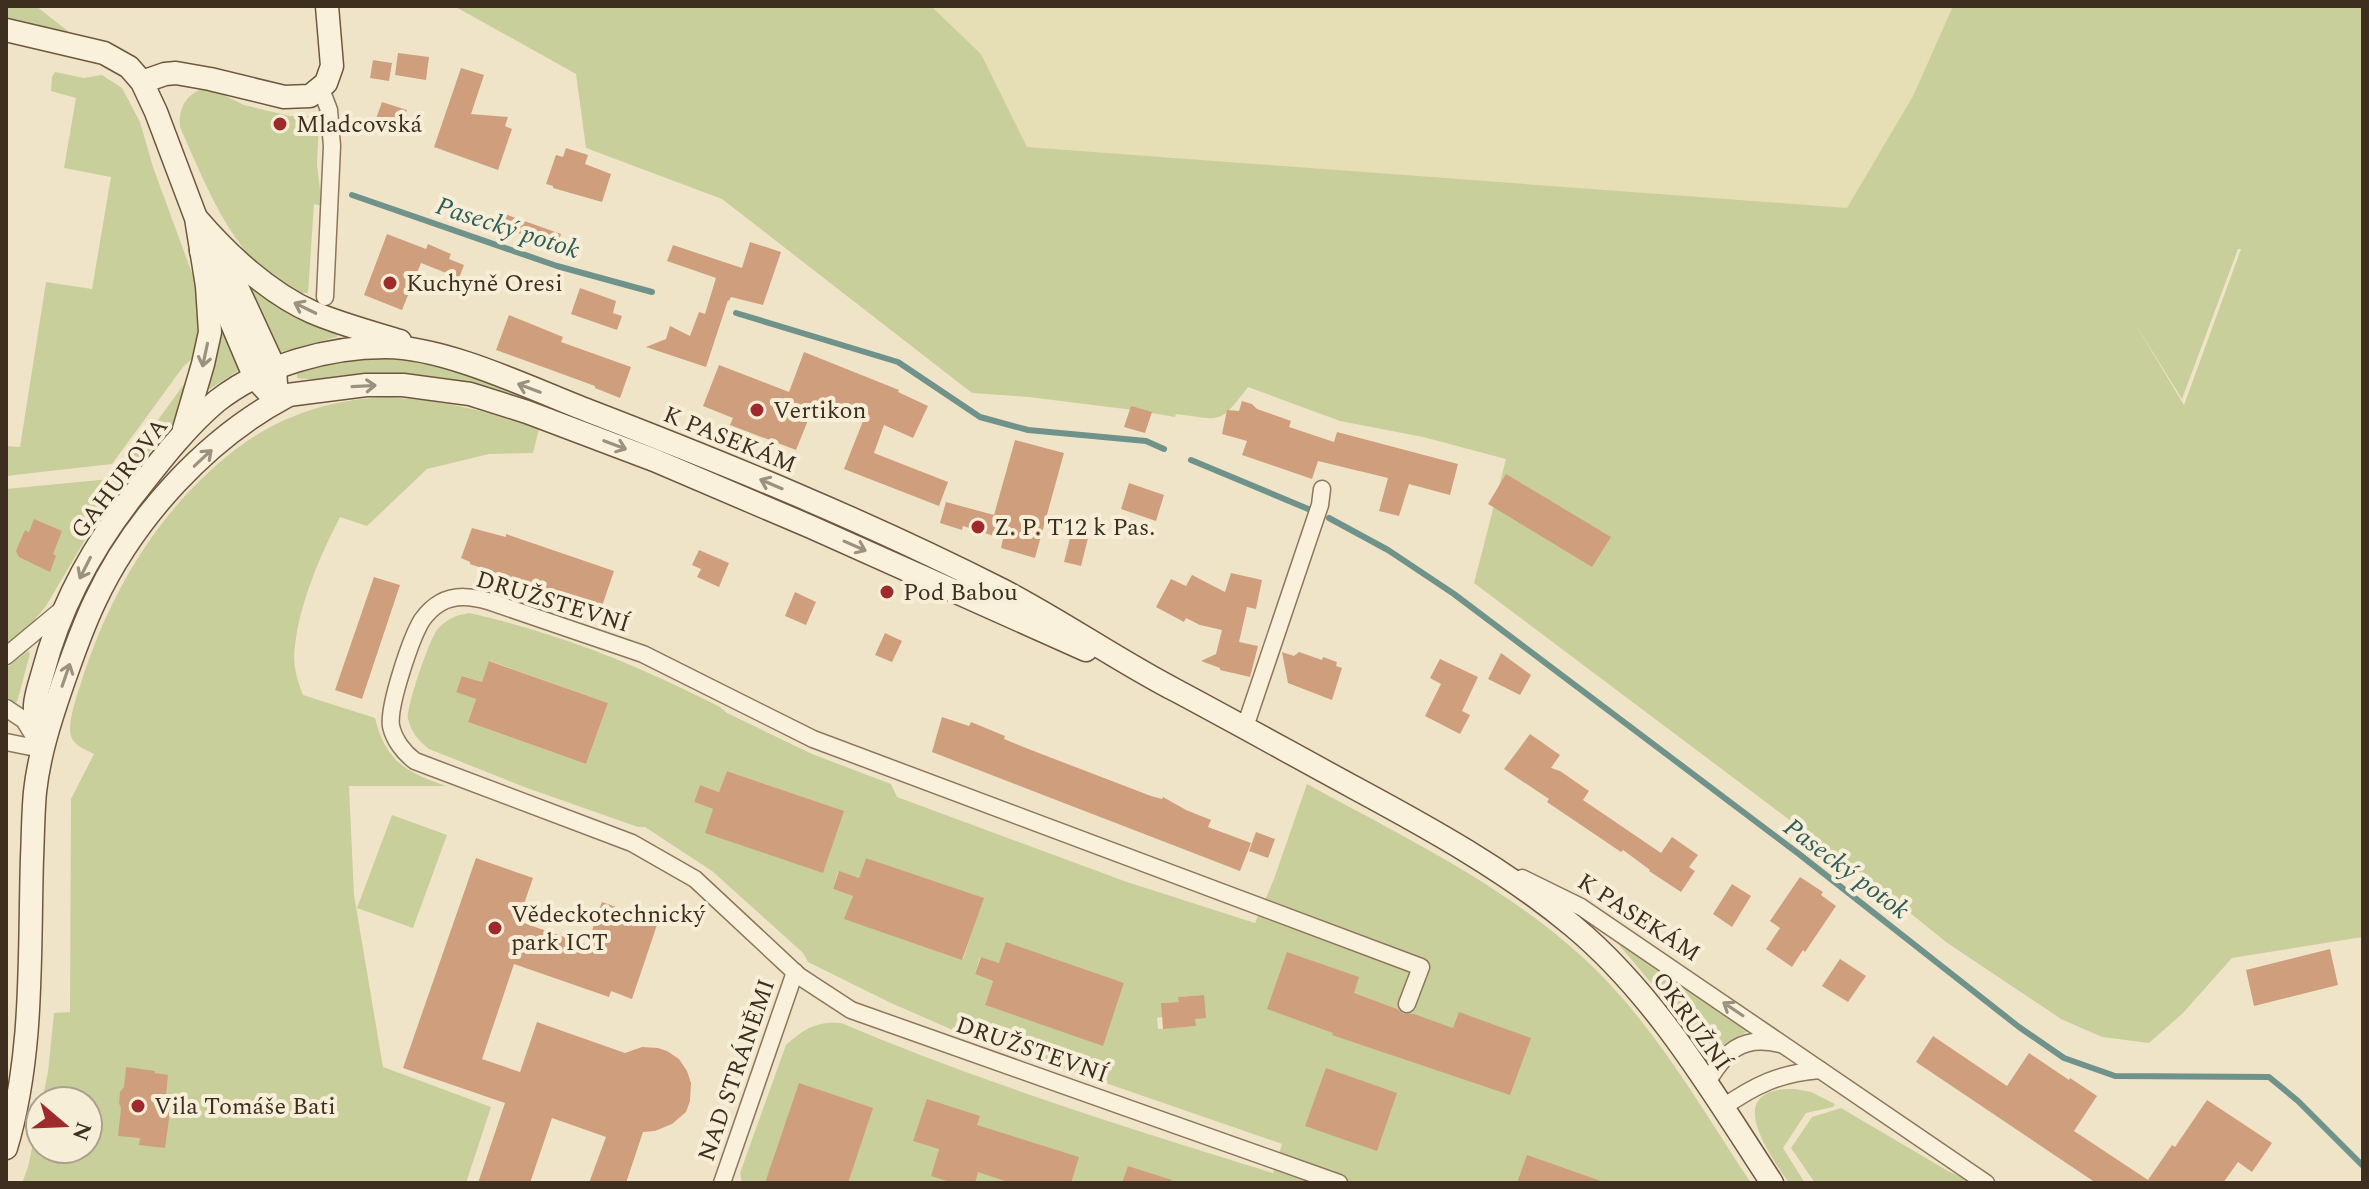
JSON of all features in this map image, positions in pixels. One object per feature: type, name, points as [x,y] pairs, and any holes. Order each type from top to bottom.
[{"type":"street","points":[[142,82],[176,73],[292,98],[310,96],[326,83],[332,66],[327,6]]},
{"type":"street","points":[[6,30],[104,53],[123,63],[142,82],[196,218],[265,374],[276,381],[275,399]]},
{"type":"street","points":[[321,89],[329,110],[332,146],[325,297]]},
{"type":"street","points":[[208,246],[310,311],[458,360]]},
{"type":"street","points":[[181,438],[210,332],[208,246]]},
{"type":"street","name":"K PASEKÁM","points":[[265,374],[291,362],[354,349],[403,348],[458,360],[688,450],[907,544],[1055,618],[1139,671],[1470,852],[1581,907],[1986,1183]]},
{"type":"street","name":"GAHUROVA","points":[[41,749],[36,729],[36,696],[49,649],[82,573],[131,497],[195,421],[223,397],[265,374]]},
{"type":"street","name":"K PASEKÁM","points":[[275,399],[366,385],[403,385],[470,394],[654,460],[811,527],[1046,634],[1139,671]]},
{"type":"street","name":"GAHUROVA","points":[[6,1148],[15,1116],[25,1043],[35,794],[41,749],[82,630],[113,568],[147,518],[187,472],[275,399]]},
{"type":"street","points":[[1245,727],[1320,505],[1322,489]]},
{"type":"street","name":"DRUŽSTEVNÍ","points":[[1339,1183],[851,1010],[795,972],[695,879],[632,843],[422,765],[409,757],[392,731],[392,708],[417,632],[431,610],[452,599],[475,598],[643,654],[813,739],[1421,967],[1407,1004]]},
{"type":"street","points":[[6,656],[67,606]]},
{"type":"street","points":[[6,708],[24,720],[41,749]]},
{"type":"street","points":[[6,742],[41,749]]},
{"type":"street","name":"OKRUŽNÍ","points":[[1470,852],[1530,892],[1604,953],[1635,986],[1669,1029],[1772,1183]]},
{"type":"street","name":"NAD STRÁNĚMI","points":[[722,1183],[795,972]]},
{"type":"street","points":[[1706,1084],[1723,1058],[1739,1046],[1759,1040],[1786,1045]]},
{"type":"street","points":[[1722,1108],[1767,1081],[1793,1073],[1820,1070]]},
{"type":"shaded area","points":[[931,6],[1953,6],[1913,96],[1847,209],[1027,147],[981,54]]},
{"type":"green space","points":[[6,6],[36,6],[73,35],[6,19]]},
{"type":"green space","points":[[454,6],[931,6],[981,54],[1027,147],[1847,208],[1913,96],[1953,6],[2363,6],[2363,937],[2232,958],[2183,1013],[2149,1043],[2102,1037],[2061,1019],[1946,942],[1867,878],[1474,583],[1506,459],[1423,437],[1340,421],[1248,387],[1225,414],[1212,418],[1176,414],[1175,417],[1029,397],[972,393],[722,199],[586,148],[576,74]],"holes":[[[2238,249],[2241,249],[2184,405],[2134,322],[2182,399]]]},
{"type":"green space","points":[[55,72],[84,78],[102,75],[122,88],[140,122],[153,167],[201,298],[201,334],[196,355],[183,367],[112,464],[6,476],[6,446],[20,447],[46,282],[92,289],[111,177],[64,168],[76,98],[51,91]]},
{"type":"green space","points":[[209,88],[244,105],[290,116],[314,116],[319,120],[317,165],[322,206],[314,204],[308,293],[303,293],[301,298],[270,277],[240,244],[217,207],[180,127],[186,101],[195,92]]},
{"type":"green space","points":[[244,275],[337,331],[337,337],[277,353]]},
{"type":"green space","points":[[218,317],[241,369],[205,392]]},
{"type":"green space","points":[[380,358],[463,374],[543,402],[749,486],[1002,599],[466,384],[379,373],[297,378],[301,372],[335,363]]},
{"type":"green space","points":[[192,373],[181,415],[112,494],[46,606],[21,636],[6,646],[6,489],[110,479],[119,474]]},
{"type":"green space","points":[[388,397],[465,407],[539,429],[533,453],[489,454],[427,469],[367,526],[340,517],[306,596],[294,653],[303,695],[375,718],[385,745],[400,763],[420,776],[446,786],[349,786],[354,895],[383,1067],[491,1107],[466,1183],[22,1183],[28,1165],[104,1165],[104,1085],[45,1085],[54,1013],[70,1012],[71,799],[94,754],[75,742],[70,724],[81,683],[107,616],[140,554],[183,498],[208,472],[253,437],[289,418],[327,405]]},
{"type":"green space","points":[[469,613],[534,630],[629,664],[812,754],[891,784],[897,797],[1127,882],[1255,923],[1307,784],[1459,868],[1532,916],[1566,943],[1598,972],[1641,1021],[1680,1074],[1751,1183],[742,1183],[740,1173],[786,1045],[811,1027],[833,1022],[1055,1103],[1273,1173],[1282,1144],[955,1031],[891,1003],[808,962],[803,953],[712,871],[645,827],[527,788],[429,749],[409,724],[408,712],[433,636],[447,621]],"holes":[[[490,661],[608,703],[586,764],[468,722],[476,699],[456,691],[463,676],[482,682]],[[727,771],[843,811],[713,809],[694,802],[700,785],[719,792]],[[866,858],[983,898],[963,959],[845,919],[853,896],[833,889],[838,872],[859,878]],[[980,957],[999,963],[1124,983],[1103,1045],[985,1005],[993,981],[975,974]],[[1204,995],[1195,1026],[1158,1029],[1157,1018],[1162,1017],[1162,1003],[1179,1002],[1179,997]]]},
{"type":"green space","points":[[28,651],[30,654],[17,702],[13,703],[6,699],[6,668]]},
{"type":"green space","points":[[392,815],[447,835],[413,928],[357,908]]},
{"type":"green space","points":[[1615,940],[1749,1028],[1749,1031],[1726,1043],[1707,1062],[1652,984]]},
{"type":"green space","points":[[1795,1089],[1811,1092],[1835,1104],[1806,1113],[1783,1148],[1805,1183],[1789,1183],[1756,1124],[1755,1110],[1760,1098],[1773,1091]]},
{"type":"green space","points":[[1841,1108],[1974,1183],[1815,1183],[1791,1148],[1812,1117]]},
{"type":"building","points":[[398,53],[429,57],[426,80],[395,75]]},
{"type":"building","points":[[373,60],[392,63],[389,81],[370,78]]},
{"type":"building","points":[[461,68],[484,75],[471,114],[508,117],[505,126],[512,129],[498,170],[434,147]]},
{"type":"building","points":[[382,102],[407,110],[398,135],[373,127]]},
{"type":"building","points":[[566,148],[588,155],[585,164],[611,174],[602,202],[546,184],[556,155],[563,157]]},
{"type":"building","points":[[502,213],[561,234],[557,246],[497,226]]},
{"type":"building","name":"Kuchyně Oresi","points":[[387,234],[426,249],[428,244],[451,254],[449,259],[464,265],[459,278],[421,263],[402,310],[364,295]]},
{"type":"building","points":[[750,242],[781,252],[763,305],[731,297],[728,300],[706,367],[646,347],[666,339],[670,326],[690,336],[699,312],[705,314],[716,278],[667,261],[673,245],[742,268]]},
{"type":"building","points":[[580,288],[616,301],[613,313],[622,316],[617,330],[571,314]]},
{"type":"building","points":[[509,315],[563,337],[561,342],[631,367],[620,398],[496,350]]},
{"type":"building","points":[[804,352],[899,390],[928,406],[913,438],[884,425],[874,453],[948,482],[939,506],[844,469],[863,421],[815,403],[796,450],[730,425],[733,418],[703,406],[719,365],[789,392]]},
{"type":"building","points":[[1242,401],[1291,421],[1289,427],[1334,442],[1337,432],[1458,464],[1450,495],[1409,484],[1399,516],[1379,511],[1388,478],[1318,461],[1312,479],[1242,455],[1247,441],[1222,434],[1227,410],[1239,411]]},
{"type":"building","points":[[1131,406],[1152,412],[1145,433],[1124,427]]},
{"type":"building","points":[[1015,440],[1064,453],[1035,558],[1001,548],[1003,539],[963,526],[962,530],[940,523],[946,502],[994,515]]},
{"type":"building","points":[[1506,474],[1611,537],[1592,567],[1488,504]]},
{"type":"building","points":[[1129,483],[1164,495],[1156,521],[1121,509]]},
{"type":"building","points":[[34,519],[62,531],[50,572],[19,557],[16,551],[25,530],[29,532]]},
{"type":"building","points":[[472,528],[506,537],[506,534],[614,571],[601,609],[470,564],[461,558]]},
{"type":"building","points":[[1071,534],[1088,538],[1081,566],[1064,562]]},
{"type":"building","points":[[699,550],[729,563],[719,587],[697,577],[701,569],[692,565]]},
{"type":"building","points":[[1231,573],[1262,580],[1256,609],[1247,607],[1239,642],[1258,646],[1250,677],[1220,670],[1201,661],[1216,654],[1222,630],[1186,618],[1184,622],[1156,607],[1171,579],[1186,586],[1192,575],[1225,592]]},
{"type":"building","points":[[374,577],[400,585],[362,699],[335,690]]},
{"type":"building","points":[[795,592],[816,602],[806,625],[785,616]]},
{"type":"building","points":[[885,633],[902,641],[892,662],[875,655]]},
{"type":"building","points":[[1282,652],[1294,656],[1299,652],[1337,662],[1336,666],[1342,668],[1332,700],[1288,683]]},
{"type":"building","points":[[1501,653],[1531,675],[1520,695],[1488,679]]},
{"type":"building","points":[[1440,659],[1478,677],[1462,711],[1470,715],[1460,734],[1425,716],[1441,684],[1430,678]]},
{"type":"building","points":[[489,661],[608,703],[586,764],[468,722],[476,699],[456,692],[462,676],[482,682]]},
{"type":"building","points":[[942,717],[969,726],[971,722],[1005,736],[1004,739],[1151,796],[1163,797],[1211,820],[1208,827],[1251,843],[1240,871],[932,752]]},
{"type":"building","points":[[1530,734],[1560,755],[1551,768],[1589,791],[1583,800],[1661,853],[1672,837],[1698,855],[1689,867],[1695,871],[1681,892],[1623,850],[1621,852],[1547,802],[1549,799],[1504,769]]},
{"type":"building","points":[[727,771],[844,811],[823,873],[705,833],[713,809],[694,802],[700,785],[719,792]]},
{"type":"building","points":[[1256,832],[1275,839],[1268,858],[1249,851]]},
{"type":"building","points":[[476,858],[533,878],[518,921],[587,945],[602,902],[658,922],[632,999],[611,991],[609,997],[514,964],[482,1059],[520,1072],[537,1022],[625,1053],[642,1047],[658,1048],[679,1059],[691,1083],[686,1112],[672,1124],[643,1132],[626,1183],[589,1183],[606,1137],[552,1118],[530,1183],[478,1183],[505,1103],[403,1068]]},
{"type":"building","points":[[866,858],[984,898],[962,960],[844,919],[853,896],[833,889],[839,871],[859,878]]},
{"type":"building","points":[[1800,877],[1823,892],[1821,895],[1836,906],[1792,967],[1766,949],[1780,928],[1770,921]]},
{"type":"building","points":[[1732,884],[1751,896],[1732,927],[1713,914]]},
{"type":"building","points":[[1006,942],[1124,983],[1103,1046],[985,1005],[993,981],[975,974],[981,957],[999,963]]},
{"type":"building","points":[[2330,949],[2338,985],[2254,1006],[2246,970]]},
{"type":"building","points":[[1287,952],[1359,977],[1354,993],[1404,1014],[1414,1014],[1453,1028],[1459,1012],[1531,1038],[1510,1095],[1332,1035],[1267,1009]]},
{"type":"building","points":[[1840,959],[1866,976],[1848,1002],[1822,986]]},
{"type":"building","points":[[1204,995],[1206,1018],[1195,1019],[1196,1026],[1163,1029],[1161,1003],[1179,1002],[1178,997]]},
{"type":"building","points":[[1933,1036],[2007,1086],[2029,1053],[2097,1096],[2074,1131],[2148,1180],[2207,1100],[2272,1143],[2252,1172],[2238,1162],[2223,1183],[2096,1183],[1916,1062]]},
{"type":"building","name":"Vila Tomáše Bati","points":[[126,1067],[168,1075],[166,1095],[167,1112],[170,1112],[165,1148],[139,1145],[140,1138],[118,1136],[120,1092],[124,1087]]},
{"type":"building","points":[[1326,1068],[1397,1093],[1377,1151],[1305,1126]]},
{"type":"building","points":[[799,1083],[873,1108],[848,1183],[765,1183]]},
{"type":"building","points":[[927,1099],[980,1116],[977,1125],[1079,1157],[1071,1183],[1011,1183],[978,1172],[975,1183],[953,1183],[931,1176],[939,1149],[913,1141]]},
{"type":"building","points":[[1527,1155],[1601,1181],[1517,1183]]},
{"type":"building","points":[[1128,1166],[1172,1180],[1171,1183],[1122,1183]]},
{"type":"waterway","name":"Pasecký potok","points":[[352,195],[557,266],[652,292]]},
{"type":"waterway","name":"Pasecký potok","points":[[736,313],[898,362],[980,417],[1028,430],[1146,441],[1164,449]]},
{"type":"waterway","name":"Pasecký potok","points":[[1191,460],[1313,511]]},
{"type":"waterway","name":"Pasecký potok","points":[[1329,518],[1388,550],[1454,594],[1799,854],[2019,1027],[2064,1058],[2115,1076],[2269,1077],[2298,1101],[2363,1166]]},
{"type":"place","name":"Mladcovská","points":[[280,124]]},
{"type":"place","name":"Kuchyně Oresi","points":[[390,283]]},
{"type":"place","name":"Vertikon","points":[[757,410]]},
{"type":"place","name":"Z. P. T12 k Pas.","points":[[978,527]]},
{"type":"place","name":"Pod Babou","points":[[887,592]]},
{"type":"place","name":"Vědeckotechnický park ICT","points":[[495,928]]},
{"type":"place","name":"Vila Tomáše Bati","points":[[138,1106]]}]
